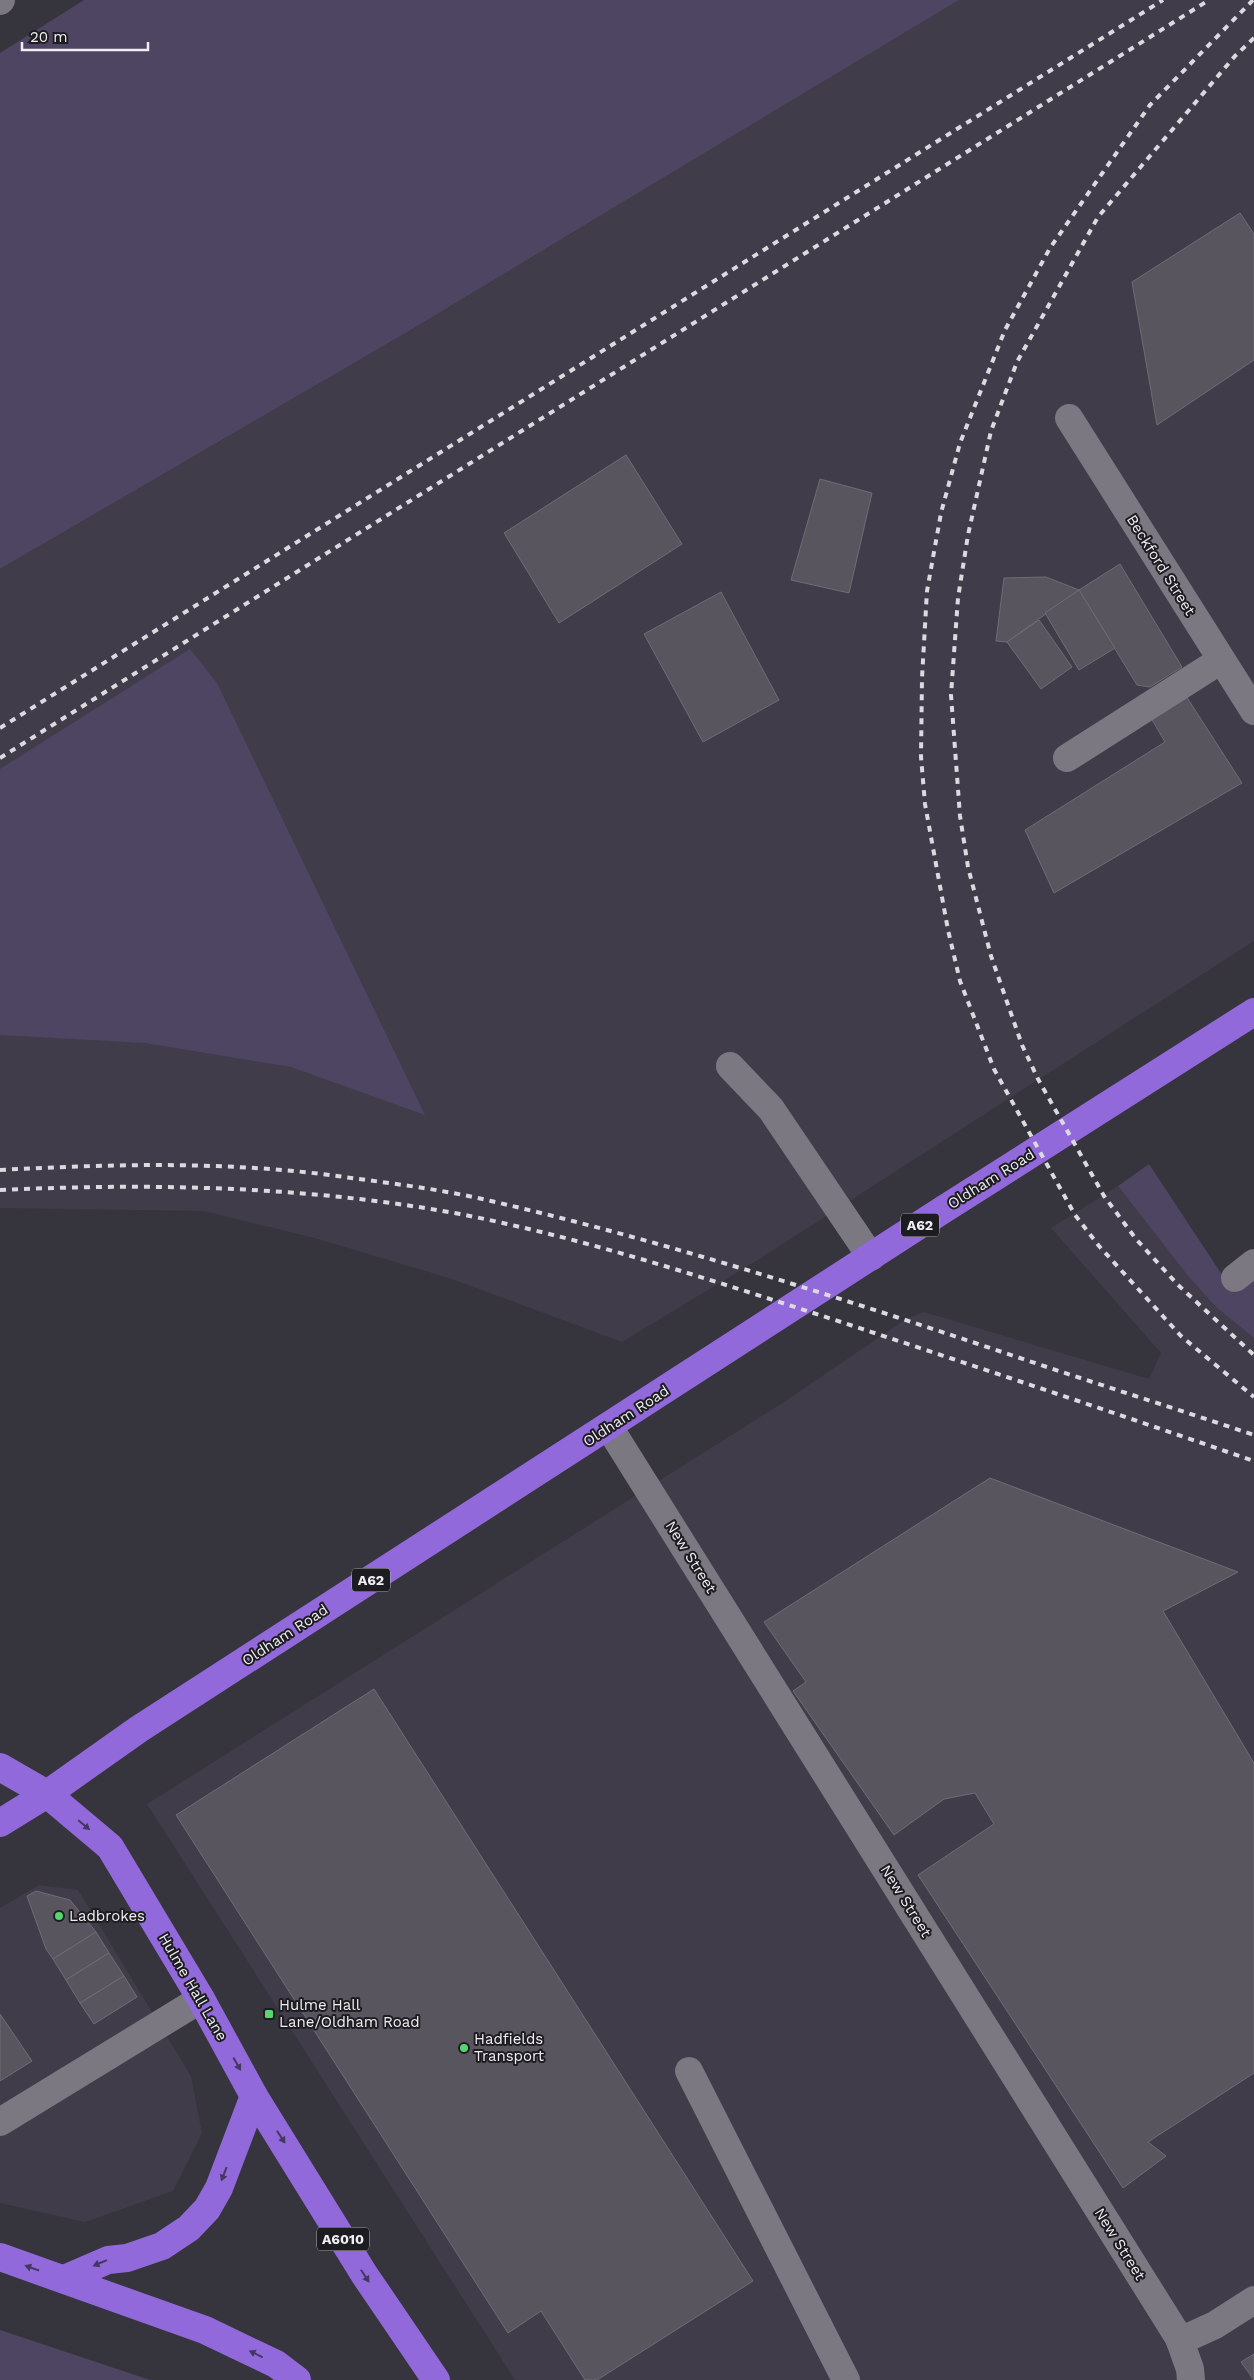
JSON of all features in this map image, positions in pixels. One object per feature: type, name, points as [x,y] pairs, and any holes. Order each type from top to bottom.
[{"type":"highway","name":"Oldham Road","points":[[0,1823],[47,1794],[139,1729],[1254,1012]]},
{"type":"highway","name":"A6010","points":[[0,1767],[47,1794]]},
{"type":"highway","name":"Hulme Hall Lane","points":[[47,1794],[110,1847],[201,1999],[254,2096],[364,2274],[436,2380]]},
{"type":"highway","points":[[64,2279],[108,2260],[127,2258],[162,2246],[189,2228],[207,2209],[219,2188],[254,2096]]},
{"type":"highway","points":[[0,2257],[205,2330],[276,2364],[297,2380]]},
{"type":"street","name":"Beckford Street","points":[[1069,418],[1254,711]]},
{"type":"street","points":[[1066,758],[1221,660]]},
{"type":"street","points":[[730,1066],[771,1110],[871,1257]]},
{"type":"street","name":"New Street","points":[[609,1427],[1180,2341],[1190,2369],[1191,2380]]},
{"type":"street","points":[[0,2122],[201,1999]]},
{"type":"street","points":[[689,2071],[846,2380]]},
{"type":"street","points":[[1180,2341],[1215,2326],[1254,2300]]},
{"type":"shaded area","points":[[84,0],[959,0],[409,331],[0,569],[0,53]]},
{"type":"shaded area","points":[[959,0],[1254,0],[1254,941],[761,1258],[622,1342],[452,1279],[318,1239],[204,1211],[0,1208],[0,569],[409,331]]},
{"type":"shaded area","points":[[190,649],[217,683],[425,1115],[291,1067],[145,1043],[0,1035],[0,769]]},
{"type":"shaded area","points":[[1149,1164],[1234,1293],[1254,1279],[1254,1338],[1216,1307],[1188,1276],[1118,1186]]},
{"type":"shaded area","points":[[1118,1186],[1188,1276],[1216,1307],[1254,1338],[1254,2380],[515,2380],[147,1804],[784,1402],[906,1319],[924,1312],[1149,1379],[1161,1353],[1051,1228]]},
{"type":"shaded area","points":[[39,1885],[78,1890],[191,2076],[202,2133],[173,2191],[85,2222],[0,2203],[0,1908]]},
{"type":"shaded area","points":[[0,2330],[150,2380],[0,2380]]},
{"type":"building","points":[[1240,213],[1254,234],[1254,360],[1157,425],[1132,282]]},
{"type":"building","points":[[626,455],[682,544],[559,623],[504,533]]},
{"type":"building","points":[[820,479],[872,493],[849,593],[791,580]]},
{"type":"building","points":[[1120,564],[1182,667],[1150,687],[1137,685],[1079,590]]},
{"type":"building","points":[[1046,577],[1079,590],[1007,642],[996,641],[1004,578]]},
{"type":"building","points":[[1079,590],[1115,648],[1079,670],[1045,613]]},
{"type":"building","points":[[721,592],[779,700],[703,742],[644,634]]},
{"type":"building","points":[[1039,620],[1072,667],[1041,689],[1007,642]]},
{"type":"building","points":[[1186,696],[1242,783],[1054,893],[1025,830],[1165,742],[1151,718]]},
{"type":"building","points":[[990,1478],[1238,1572],[1163,1611],[1254,1763],[1254,2073],[1148,2142],[1166,2156],[1123,2188],[918,1875],[994,1824],[975,1793],[944,1799],[894,1835],[793,1691],[806,1682],[764,1622]]},
{"type":"building","name":"Hadfields Transport","points":[[374,1689],[753,2281],[597,2380],[585,2380],[541,2311],[508,2333],[176,1815]]},
{"type":"building","name":"Ladbrokes","points":[[36,1891],[70,1900],[96,1932],[53,1959],[46,1949],[27,1896]]},
{"type":"building","points":[[96,1932],[109,1953],[66,1980],[53,1959]]},
{"type":"building","points":[[109,1953],[124,1976],[80,2003],[66,1980]]},
{"type":"building","points":[[124,1976],[137,1997],[94,2024],[80,2003]]},
{"type":"building","points":[[0,2014],[32,2061],[0,2081]]},
{"type":"building","points":[[1254,2354],[1254,2380],[1241,2362]]},
{"type":"railway","points":[[0,728],[1163,0]]},
{"type":"railway","points":[[0,758],[1209,0]]},
{"type":"railway","points":[[1253,0],[1150,105],[1050,248],[1005,330],[960,443],[941,513],[927,591],[922,678],[921,757],[925,804],[948,930],[960,981],[994,1069],[1075,1215],[1099,1246],[1181,1336],[1254,1397]]},
{"type":"railway","points":[[1254,38],[1235,56],[1098,217],[1017,362],[991,431],[968,535],[958,598],[951,695],[960,816],[968,867],[991,956],[1022,1045],[1038,1079],[1104,1196],[1136,1239],[1178,1285],[1254,1355]]},
{"type":"railway","points":[[0,1170],[127,1165],[253,1168],[337,1176],[472,1197],[623,1234],[754,1272],[1254,1435]]},
{"type":"railway","points":[[0,1190],[173,1187],[288,1192],[403,1205],[508,1224],[649,1261],[742,1290],[1254,1461]]},
{"type":"place","name":"Ladbrokes","points":[[59,1916]]},
{"type":"place","name":"Hulme Hall Lane/Oldham Road","points":[[269,2014]]},
{"type":"place","name":"Hadfields Transport","points":[[464,2048]]}]
